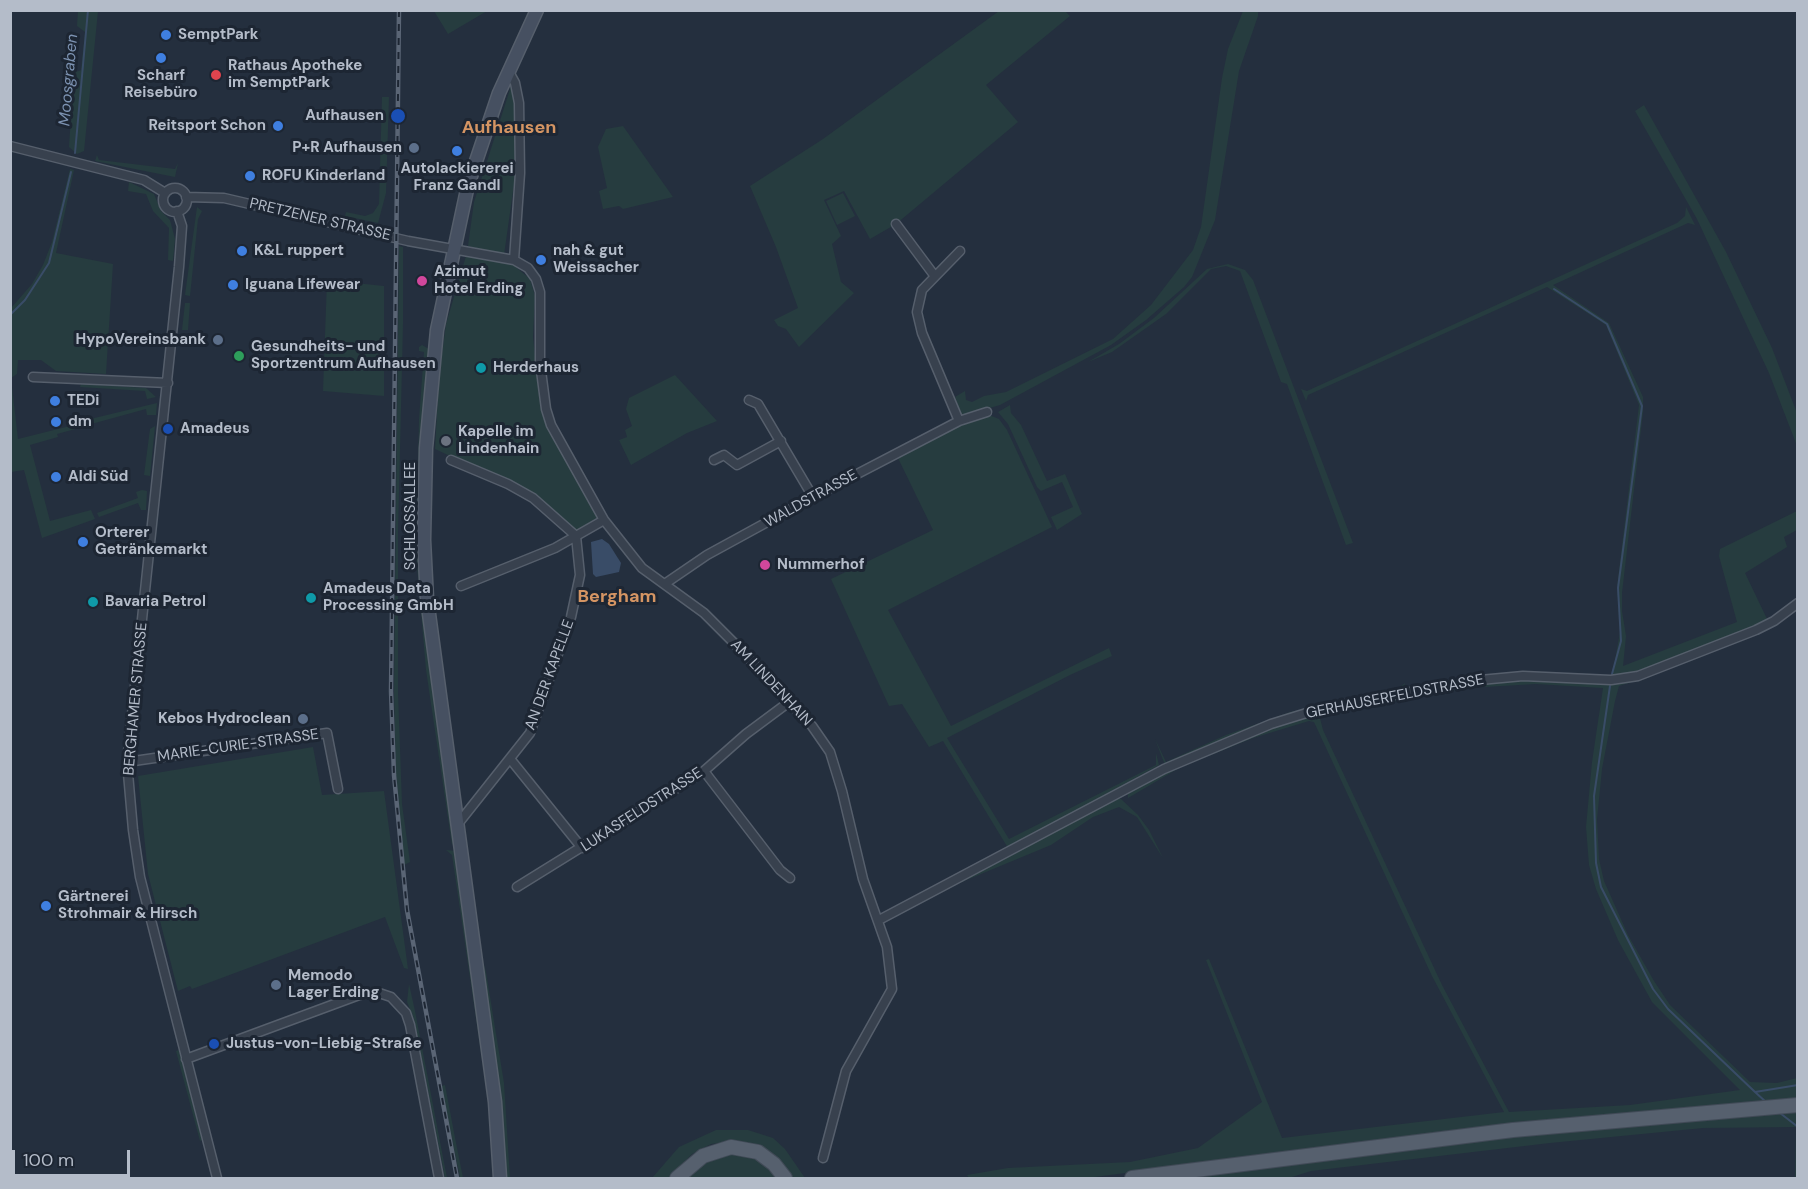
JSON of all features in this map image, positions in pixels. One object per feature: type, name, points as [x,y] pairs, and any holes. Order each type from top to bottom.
[{"type":"main road","name":"SCHLOSSALLEE","points":[[500,1179],[495,1102],[427,599],[424,540],[426,448],[432,373],[452,250],[468,185],[492,111],[537,10]]},
{"type":"main road","points":[[1132,1179],[1432,1139],[1791,1106]]},
{"type":"main road","points":[[677,1179],[703,1156],[731,1147],[750,1149],[767,1158],[784,1179]]},
{"type":"street","points":[[452,250],[514,260],[520,173],[519,103],[515,83],[509,72]]},
{"type":"street","name":"PRETZENER STRASSE","points":[[10,146],[144,180],[165,193]]},
{"type":"street","name":"PRETZENER STRASSE","points":[[165,193],[178,188],[186,198],[224,198],[452,250]]},
{"type":"street","name":"PRETZENER STRASSE","points":[[165,193],[165,206],[177,211]]},
{"type":"street","points":[[177,211],[185,205],[186,198]]},
{"type":"street","name":"BERGHAMER STRASSE","points":[[177,211],[182,226],[168,383],[128,762],[133,830],[140,877],[217,1179]]},
{"type":"street","points":[[896,224],[934,275]]},
{"type":"street","points":[[959,421],[917,318],[917,304],[922,290],[960,250]]},
{"type":"street","name":"AM LINDENHAIN","points":[[514,260],[528,268],[536,279],[540,292],[540,363],[544,403],[551,425],[604,520],[642,568],[666,583],[704,613],[812,726],[830,752],[842,790],[863,879],[879,920],[889,960],[892,989],[846,1071],[823,1158]]},
{"type":"street","points":[[33,377],[168,383]]},
{"type":"street","points":[[749,400],[758,404],[813,497]]},
{"type":"street","name":"WALDSTRASSE","points":[[666,583],[707,555],[813,497],[959,421],[987,412]]},
{"type":"street","points":[[714,460],[724,455],[737,465],[781,441]]},
{"type":"street","points":[[451,460],[508,484],[576,536]]},
{"type":"street","points":[[461,586],[555,548],[604,520]]},
{"type":"street","name":"AN DER KAPELLE","points":[[457,825],[530,733],[571,618],[580,575],[576,536]]},
{"type":"street","name":"GERHAUSERFELDSTRASSE","points":[[879,920],[1164,769],[1271,724],[1347,704],[1480,680],[1523,676],[1611,680],[1638,676],[1756,630],[1774,621],[1797,603]]},
{"type":"street","name":"LUKASFELDSTRASSE","points":[[517,887],[704,771],[746,734],[789,702]]},
{"type":"street","name":"MARIE-CURIE-STRASSE","points":[[128,762],[327,733],[338,789]]},
{"type":"street","points":[[511,759],[582,848]]},
{"type":"street","points":[[704,771],[780,870],[790,878]]},
{"type":"street","points":[[186,1059],[359,995],[376,992],[390,997],[406,1012],[410,1025],[439,1179]]},
{"type":"green space","points":[[434,10],[487,11],[448,34]]},
{"type":"green space","points":[[78,11],[98,11],[84,151],[77,154],[69,147],[71,117],[67,116],[73,73],[81,70],[85,32],[77,26]]},
{"type":"green space","points":[[999,11],[1065,11],[1070,16],[986,85],[1018,122],[896,224],[870,239],[844,191],[824,200],[841,236],[832,244],[841,282],[854,293],[799,347],[786,329],[778,326],[774,320],[798,308],[776,247],[750,186],[823,139]]},
{"type":"green space","points":[[1243,11],[1258,11],[1258,16],[1239,71],[1215,220],[1192,277],[1184,287],[1146,320],[1111,345],[1000,405],[962,416],[955,397],[965,391],[966,400],[972,402],[984,396],[1006,392],[1113,339],[1151,305],[1193,250],[1201,227],[1228,49]]},
{"type":"green space","points":[[512,83],[515,92],[518,156],[504,255],[468,246],[474,202]]},
{"type":"green space","points":[[382,97],[389,97],[386,193],[378,223],[345,216],[346,212],[365,216],[373,213],[379,204]]},
{"type":"green space","points":[[1644,105],[1726,252],[1772,348],[1797,413],[1797,446],[1769,373],[1697,219],[1635,111]]},
{"type":"green space","points":[[623,126],[673,197],[623,209],[619,206],[603,209],[599,191],[607,188],[598,147],[606,129]]},
{"type":"green space","points":[[97,155],[99,160],[175,169],[178,163],[175,177],[95,161]]},
{"type":"green space","points":[[70,169],[74,170],[56,253],[113,264],[106,374],[56,371],[41,360],[18,360],[17,374],[11,378],[11,308],[32,284],[43,265],[52,242]]},
{"type":"green space","points":[[129,182],[154,194],[161,211],[170,220],[175,239],[173,261],[168,260],[169,228],[153,211],[146,194],[128,191]]},
{"type":"green space","points":[[843,193],[855,216],[837,225],[826,201]]},
{"type":"green space","points":[[197,207],[202,211],[198,219],[190,296],[185,295]]},
{"type":"green space","points":[[1686,207],[1695,225],[1688,223],[1553,285],[1609,323],[1643,397],[1622,593],[1626,636],[1623,666],[1737,622],[1719,556],[1720,549],[1797,511],[1797,530],[1784,537],[1787,547],[1745,573],[1768,621],[1654,669],[1612,677],[1620,632],[1617,587],[1639,405],[1606,325],[1547,287],[1308,395],[1306,401],[1301,389],[1307,391],[1677,223],[1685,216]]},
{"type":"green space","points":[[399,246],[403,247],[403,324],[398,533],[398,692],[402,804],[410,862],[404,865],[396,775],[394,691]]},
{"type":"green space","points":[[466,256],[511,263],[530,279],[535,296],[533,337],[539,393],[547,426],[598,517],[577,531],[534,495],[435,449],[439,377],[446,324]]},
{"type":"green space","points":[[1228,264],[1245,270],[1253,280],[1353,543],[1346,545],[1287,384],[1281,382],[1240,271],[1226,266],[1211,269],[1166,314],[1112,352],[1088,362],[1119,344],[1154,318],[1207,269]]},
{"type":"green space","points":[[327,280],[384,286],[384,396],[323,391]]},
{"type":"green space","points":[[185,303],[190,303],[188,330],[182,330]]},
{"type":"green space","points":[[422,345],[429,349],[422,456],[422,598],[454,842],[452,845],[426,670],[416,554],[419,419],[424,352],[419,351],[419,347]]},
{"type":"green space","points":[[675,375],[717,421],[687,433],[631,465],[619,440],[627,437],[625,430],[632,426],[626,409],[629,398]]},
{"type":"green space","points":[[11,378],[18,439],[78,424],[79,428],[30,445],[50,521],[91,510],[95,519],[42,538],[24,470],[11,472]]},
{"type":"green space","points":[[81,384],[146,388],[156,397],[147,399],[145,391],[80,387]]},
{"type":"green space","points":[[157,403],[156,415],[147,415],[146,409],[84,426],[86,420]]},
{"type":"green space","points":[[1010,405],[1011,413],[1021,425],[1047,481],[1065,474],[1082,514],[1057,530],[1051,517],[1073,507],[1062,482],[1041,491],[1037,487],[1008,424],[998,412]]},
{"type":"green space","points":[[989,415],[999,419],[1007,430],[1052,527],[888,610],[951,726],[1109,648],[1112,656],[947,738],[1009,839],[1156,765],[1156,753],[1159,765],[1008,848],[943,741],[929,747],[902,704],[889,706],[831,579],[933,530],[897,456],[954,426]]},
{"type":"green space","points":[[155,426],[150,476],[144,475],[150,429]]},
{"type":"green space","points":[[147,491],[146,510],[141,510],[138,503],[99,517],[97,513],[138,498],[136,492]]},
{"type":"green space","points":[[1642,679],[1619,686],[1602,769],[1597,819],[1599,859],[1604,881],[1628,935],[1670,1005],[1750,1082],[1777,1083],[1797,1078],[1797,1099],[1469,1128],[1087,1178],[969,1178],[967,1175],[1008,1168],[1130,1162],[1198,1148],[1262,1102],[1206,960],[1209,959],[1282,1138],[1504,1112],[1432,976],[1314,722],[1309,721],[1253,738],[1179,768],[1128,798],[1128,794],[1163,774],[1278,725],[1311,716],[1317,720],[1318,714],[1337,709],[1461,686],[1516,680],[1609,684]],"holes":[[[1536,684],[1603,688],[1592,762],[1586,827],[1589,865],[1596,889],[1618,940],[1652,1002],[1740,1090],[1630,1105],[1509,1112],[1442,985],[1323,730],[1320,718],[1354,709],[1467,688]]]},
{"type":"green space","points":[[1405,683],[1404,689],[1264,722],[1165,765],[1155,739],[1166,762],[1226,735],[1290,712],[1400,687]]},
{"type":"green space","points":[[313,747],[322,795],[384,791],[408,969],[404,968],[385,917],[192,989],[190,986],[178,991],[148,874],[138,776]]},
{"type":"green space","points":[[1115,799],[1121,799],[1138,815],[1149,830],[1163,858],[1137,817],[1119,807],[1093,817],[1051,845],[952,886]]},
{"type":"green space","points":[[446,850],[456,851],[488,1079],[485,1080],[452,855]]},
{"type":"green space","points":[[477,942],[486,972],[504,1083],[510,1178],[506,1178],[500,1105]]},
{"type":"green space","points":[[409,984],[447,1178],[445,1178],[414,1019],[407,1002]]},
{"type":"green space","points":[[179,1050],[202,1140],[200,1141],[176,1051]]},
{"type":"green space","points":[[445,1085],[463,1178],[460,1178],[441,1086]]},
{"type":"green space","points":[[1797,1110],[1797,1178],[1795,1178],[1796,1127],[1703,1128],[1550,1143],[1311,1171],[1292,1177],[1163,1178],[1472,1139]]},
{"type":"green space","points":[[716,1130],[748,1130],[773,1138],[785,1149],[805,1178],[790,1178],[782,1164],[767,1150],[749,1143],[733,1141],[711,1144],[692,1154],[668,1178],[652,1178],[679,1147]]},
{"type":"green space","points":[[733,1152],[756,1157],[769,1165],[778,1178],[684,1178],[698,1164]]},
{"type":"water","points":[[602,539],[609,544],[621,563],[619,572],[596,577],[593,574],[591,542]]},
{"type":"waterway","name":"Moosgraben","points":[[75,153],[88,10]]},
{"type":"waterway","name":"Moosgraben","points":[[10,315],[25,300],[49,263],[71,172]]},
{"type":"waterway","points":[[1554,289],[1607,324],[1642,406],[1618,588],[1621,641],[1612,674]]},
{"type":"waterway","points":[[1610,686],[1594,796],[1596,863],[1601,887],[1653,989],[1668,1009],[1755,1092]]},
{"type":"waterway","points":[[1766,1102],[1755,1092],[1798,1085]]},
{"type":"waterway","points":[[1780,1113],[1798,1127]]},
{"type":"railway","points":[[399,10],[391,691],[394,775],[407,910],[457,1178]]},
{"type":"place","name":"SemptPark","points":[[166,35]]},
{"type":"place","name":"Scharf Reisebüro","points":[[161,58]]},
{"type":"place","name":"Rathaus Apotheke im SemptPark","points":[[216,75]]},
{"type":"place","name":"Aufhausen","points":[[398,116]]},
{"type":"place","name":"Reitsport Schon","points":[[278,126]]},
{"type":"place","name":"P+R Aufhausen","points":[[414,148]]},
{"type":"place","name":"Autolackiererei Franz Gandl","points":[[457,151]]},
{"type":"place","name":"ROFU Kinderland","points":[[250,176]]},
{"type":"place","name":"K&L ruppert","points":[[242,251]]},
{"type":"place","name":"nah & gut Weissacher","points":[[541,260]]},
{"type":"place","name":"Azimut Hotel Erding","points":[[422,281]]},
{"type":"place","name":"Iguana Lifewear","points":[[233,285]]},
{"type":"place","name":"HypoVereinsbank","points":[[218,340]]},
{"type":"place","name":"Gesundheits- und Sportzentrum Aufhausen","points":[[239,356]]},
{"type":"place","name":"Herderhaus","points":[[481,368]]},
{"type":"place","name":"TEDi","points":[[55,401]]},
{"type":"place","name":"dm","points":[[56,422]]},
{"type":"place","name":"Amadeus","points":[[168,429]]},
{"type":"place","name":"Kapelle im Lindenhain","points":[[446,441]]},
{"type":"place","name":"Aldi Süd","points":[[56,477]]},
{"type":"place","name":"Orterer Getränkemarkt","points":[[83,542]]},
{"type":"place","name":"Nummerhof","points":[[765,565]]},
{"type":"place","name":"Amadeus Data Processing GmbH","points":[[311,598]]},
{"type":"place","name":"Bavaria Petrol","points":[[93,602]]},
{"type":"place","name":"Kebos Hydroclean","points":[[303,719]]},
{"type":"place","name":"Gärtnerei Strohmair & Hirsch","points":[[46,906]]},
{"type":"place","name":"Memodo Lager Erding","points":[[276,985]]},
{"type":"place","name":"Justus-von-Liebig-Straße","points":[[214,1044]]},
{"type":"district","name":"Aufhausen","points":[[509,128]]},
{"type":"district","name":"Bergham","points":[[617,597]]}]
